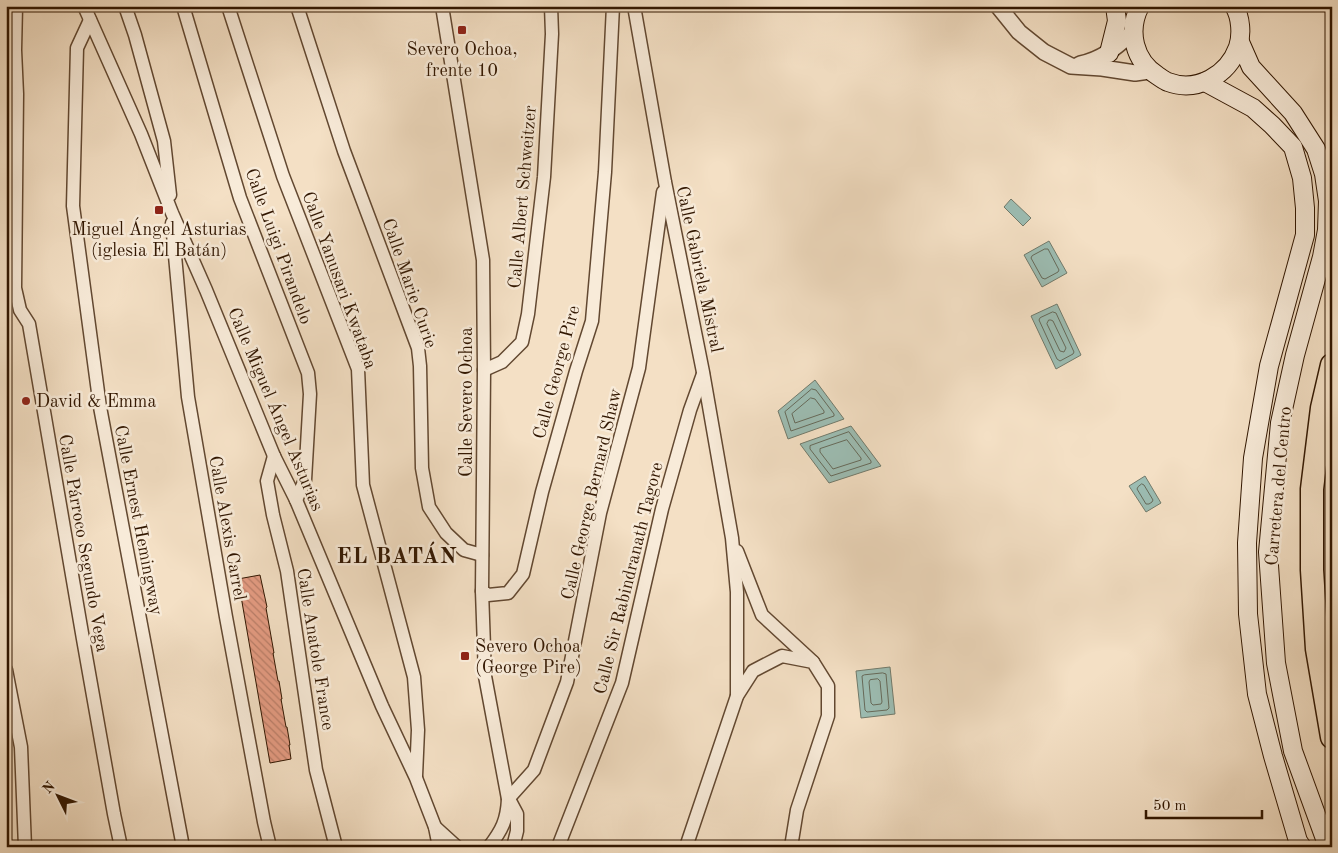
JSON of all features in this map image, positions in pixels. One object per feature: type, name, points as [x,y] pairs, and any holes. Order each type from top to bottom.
[{"type":"highway","points":[[1332,365],[1322,408],[1312,489],[1312,561],[1316,648],[1332,737]]},
{"type":"main road","points":[[1109,53],[1117,21],[1115,6]]},
{"type":"main road","points":[[1135,15],[1137,53],[1149,71],[1167,82],[1186,85],[1205,82],[1217,76],[1228,67],[1240,42],[1240,26],[1237,10],[1234,6]]},
{"type":"main road","name":"Carretera del Centro","points":[[1240,42],[1251,66],[1293,113],[1316,149],[1324,174],[1328,201],[1327,230],[1322,257],[1295,355],[1280,423],[1268,552],[1276,663],[1293,751],[1328,847]]},
{"type":"main road","points":[[1205,82],[1253,108],[1292,147],[1302,178],[1306,208],[1305,235],[1269,366],[1253,458],[1247,543],[1248,614],[1257,694],[1273,756],[1298,841],[1302,847]]},
{"type":"street","name":"Calle Párroco Segundo Vega","points":[[16,6],[10,48],[17,94],[10,284],[20,310],[29,324],[120,847]]},
{"type":"street","name":"Calle Miguel Ángel Asturias","points":[[84,6],[141,134],[172,213],[206,290],[274,456],[296,500],[382,706],[416,778],[435,827],[439,847]]},
{"type":"street","name":"Calle Alexis Carrel","points":[[125,6],[135,35],[164,141],[188,398],[226,617],[270,847]]},
{"type":"street","name":"Calle Luigi Pirandelo","points":[[183,6],[240,198],[308,373],[310,394],[305,480],[296,500]]},
{"type":"street","name":"Calle Yanusari Kwataba","points":[[228,6],[283,176],[358,369],[363,485],[414,677],[418,730],[416,778]]},
{"type":"street","name":"Calle Marie Curie","points":[[297,6],[344,151],[418,348],[422,468],[429,508],[446,533],[464,550],[482,555]]},
{"type":"street","name":"Calle Severo Ochoa","points":[[442,6],[483,260],[482,591],[485,676],[508,799]]},
{"type":"street","name":"Calle Albert Schweitzer","points":[[484,370],[502,362],[522,342],[528,314],[544,177],[552,34],[551,6]]},
{"type":"street","name":"Calle George Pire","points":[[482,591],[488,595],[508,593],[523,574],[542,492],[592,321],[605,172],[613,6]]},
{"type":"street","name":"Calle Gabriela Mistral","points":[[634,6],[665,182],[703,372],[732,538],[737,592],[737,696]]},
{"type":"street","points":[[998,7],[1019,32],[1044,52],[1071,66],[1135,73],[1149,71]]},
{"type":"street","points":[[1071,66],[1093,61],[1109,53],[1135,15]]},
{"type":"street","name":"Calle Ernest Hemingway","points":[[90,20],[77,48],[73,206],[100,406],[183,847]]},
{"type":"street","name":"Calle George Bernard Shaw","points":[[508,799],[534,770],[567,682],[600,513],[639,368],[665,182]]},
{"type":"street","name":"Calle Sir Rabindranath Tagore","points":[[558,847],[622,683],[662,509],[690,410],[703,372]]},
{"type":"street","name":"Calle Anatole France","points":[[274,456],[268,481],[273,515],[287,571],[316,770],[336,847]]},
{"type":"street","name":"Calle Gabriela Mistral","points":[[732,538],[762,615],[813,662]]},
{"type":"street","points":[[686,847],[737,696],[753,671],[782,656],[813,662],[828,686],[828,716],[797,810],[791,847]]},
{"type":"street","points":[[6,670],[22,748],[25,847]]},
{"type":"street","points":[[489,847],[499,834],[508,814],[508,799]]},
{"type":"street","points":[[508,799],[517,814],[517,830],[513,847]]},
{"type":"street","name":"Calle Miguel Ángel Asturias","points":[[435,827],[457,847]]},
{"type":"water","points":[[1011,199],[1031,218],[1023,226],[1004,207]]},
{"type":"water","points":[[1049,241],[1067,273],[1042,287],[1024,255]]},
{"type":"water","points":[[1057,304],[1081,355],[1056,369],[1031,316]]},
{"type":"water","points":[[815,380],[844,419],[788,439],[778,411]]},
{"type":"water","points":[[851,426],[881,466],[829,483],[800,444]]},
{"type":"water","points":[[1145,476],[1161,503],[1146,512],[1129,486]]},
{"type":"water","points":[[890,667],[895,714],[861,718],[856,671]]},
{"type":"building","points":[[260,575],[267,607],[291,759],[270,763],[238,579]]},
{"type":"place","name":"Severo Ochoa, frente 10","points":[[462,30]]},
{"type":"place","name":"Miguel Ángel Asturias (iglesia El Batán)","points":[[159,210]]},
{"type":"place","name":"David & Emma","points":[[26,401]]},
{"type":"place","name":"Severo Ochoa (George Pire)","points":[[465,656]]},
{"type":"district","name":"EL BATÁN","points":[[397,555]]}]
